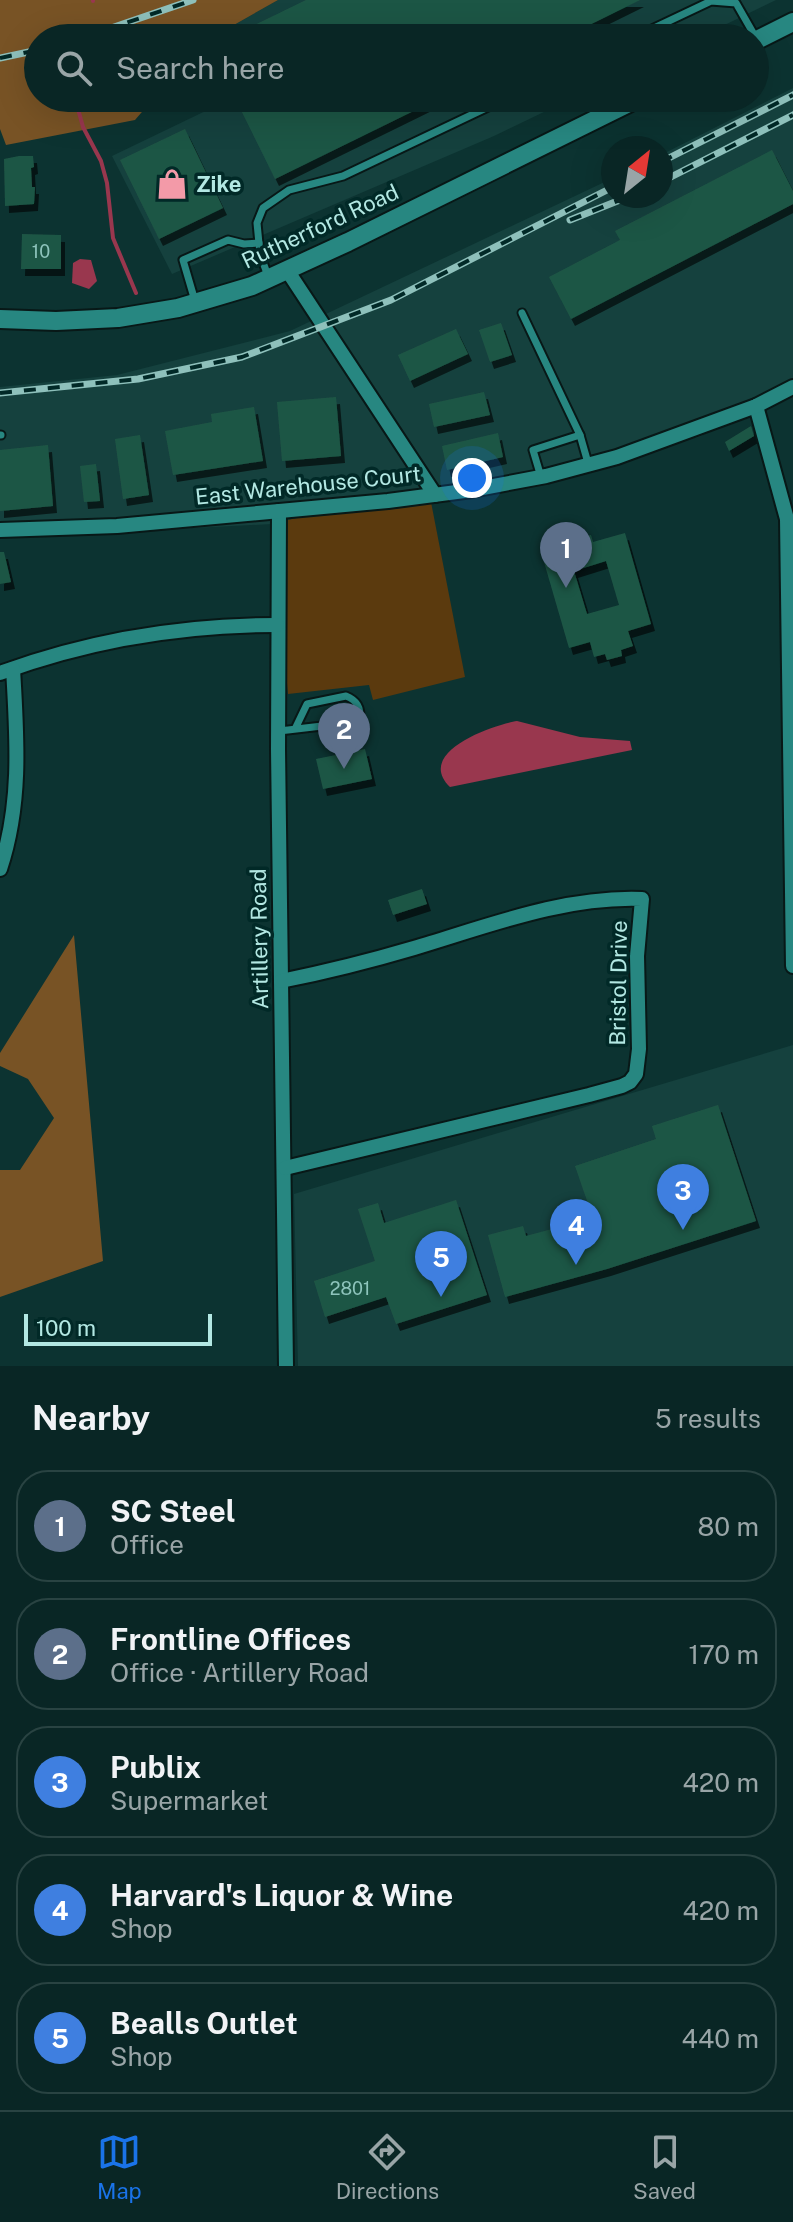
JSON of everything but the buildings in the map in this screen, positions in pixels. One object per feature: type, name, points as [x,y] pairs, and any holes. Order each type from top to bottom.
[{"type":"street","points":[[769,34],[793,22]]},
{"type":"street","name":"Rutherford Road","points":[[0,319],[87,321],[148,314],[196,304],[278,274],[610,112]]},
{"type":"street","points":[[278,274],[435,495]]},
{"type":"street","name":"East Warehouse Court","points":[[0,530],[117,526],[279,511],[435,495],[541,477],[617,457],[756,406],[793,387]]},
{"type":"street","points":[[756,406],[790,521],[793,965]]},
{"type":"street","name":"Artillery Road","points":[[279,511],[277,625],[286,1366]]},
{"type":"street","points":[[0,869],[9,835],[17,780],[6,671],[70,650],[131,636],[221,626],[277,625]]},
{"type":"street","name":"Bristol Drive","points":[[281,981],[390,955],[482,925],[530,914],[605,899],[642,899],[637,956],[639,1049],[636,1074],[630,1082],[589,1095],[285,1168]]},
{"type":"lane","points":[[663,24],[711,1],[736,3],[747,24]]},
{"type":"lane","points":[[278,274],[260,254],[257,223],[263,208],[289,190],[343,176],[478,112]]},
{"type":"lane","points":[[196,304],[183,260],[228,240],[244,244],[259,243]]},
{"type":"lane","points":[[522,313],[580,435],[588,463]]},
{"type":"lane","points":[[541,477],[533,450],[580,435]]},
{"type":"lane","points":[[278,731],[356,722],[359,708],[346,696],[307,704],[295,729]]},
{"type":"shaded area","points":[[0,0],[278,0],[236,24],[24,24],[24,112],[142,112],[135,120],[6,145],[0,129]]},
{"type":"shaded area","points":[[278,0],[776,0],[727,24],[236,24]]},
{"type":"shaded area","points":[[793,88],[793,392],[699,437],[431,502],[316,513],[272,524],[0,538],[0,387],[117,375],[290,331],[601,184],[601,208],[673,208],[673,149],[746,112],[769,112],[769,100]]},
{"type":"shaded area","points":[[203,112],[544,112],[172,274],[112,156]]},
{"type":"shaded area","points":[[80,259],[91,260],[97,281],[89,289],[72,283],[73,263]]},
{"type":"shaded area","points":[[431,502],[465,677],[373,700],[369,685],[288,694],[272,524],[316,513]]},
{"type":"shaded area","points":[[517,721],[580,737],[630,741],[632,750],[450,787],[442,774],[442,762],[449,752],[476,734]]},
{"type":"shaded area","points":[[74,935],[103,1261],[0,1297],[0,1170],[20,1170],[54,1118],[28,1079],[0,1066],[0,1053]]},
{"type":"shaded area","points":[[793,1045],[793,1366],[298,1366],[294,1194]]},
{"type":"waterway","points":[[79,112],[83,127],[101,161],[107,183],[113,238],[136,293]]},
{"type":"railway","points":[[123,24],[193,0]]},
{"type":"railway","points":[[0,58],[24,53]]},
{"type":"railway","points":[[769,107],[793,95]]},
{"type":"railway","points":[[673,156],[760,112]]},
{"type":"railway","points":[[673,176],[793,115]]},
{"type":"railway","points":[[0,393],[138,379],[242,357],[391,300],[601,193]]},
{"type":"railway","points":[[570,220],[601,208]]},
{"type":"place","name":"Zike","points":[[172,184]]},
{"type":"place","name":"SC Steel","points":[[566,588]]},
{"type":"place","name":"Frontline Offices","points":[[344,769]]},
{"type":"place","name":"Publix","points":[[683,1230]]},
{"type":"place","name":"Harvard's Liquor & Wine","points":[[576,1265]]},
{"type":"place","name":"Bealls Outlet","points":[[441,1297]]}]
